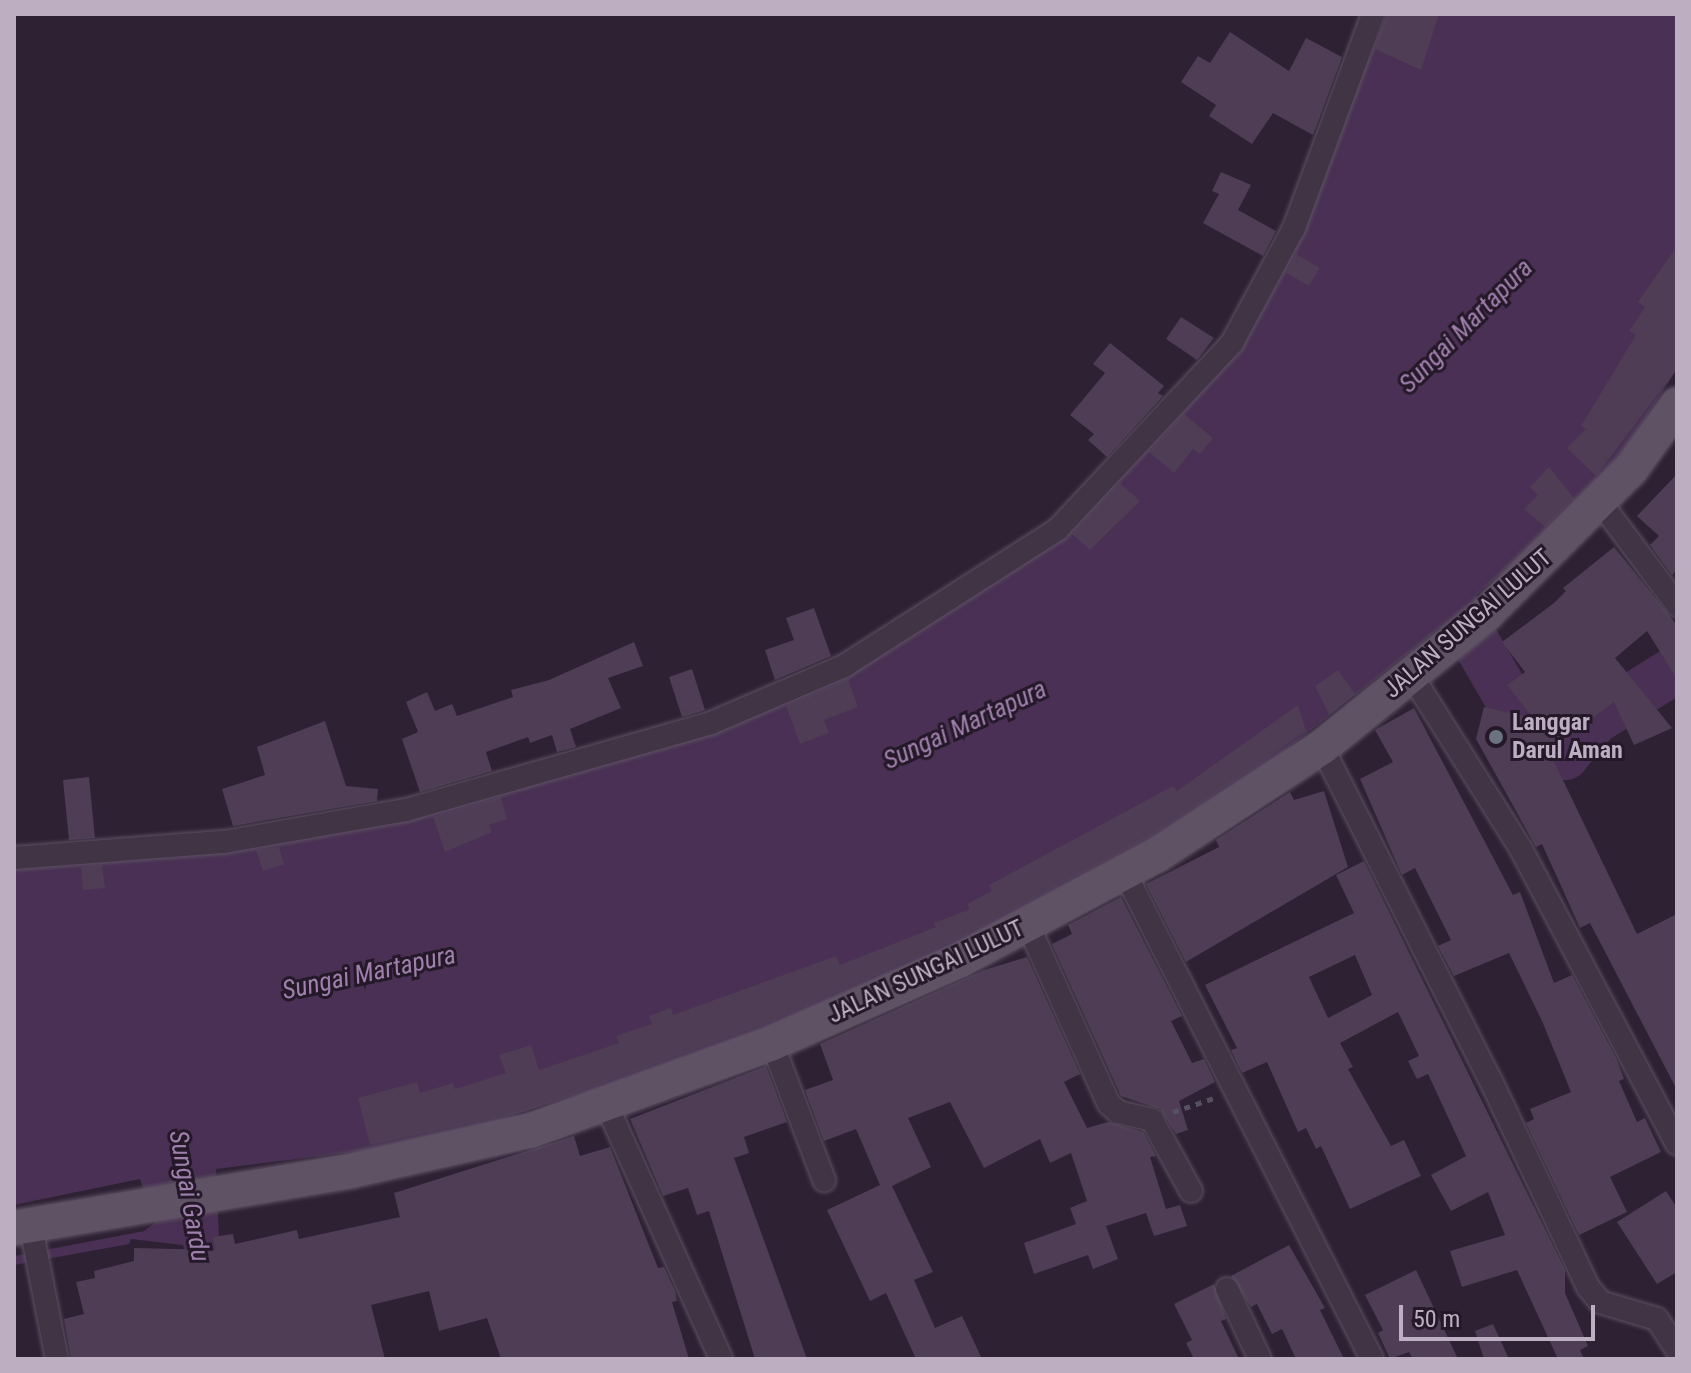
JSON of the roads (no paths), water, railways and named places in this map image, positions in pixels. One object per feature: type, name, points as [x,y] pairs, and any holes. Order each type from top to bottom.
[{"type":"main road","name":"JALAN SUNGAI LULUT","points":[[26,1230],[108,1209],[469,1145],[607,1106],[772,1043],[1028,925],[1125,873],[1322,747],[1486,614],[1600,502],[1674,418]]},
{"type":"street","points":[[14,858],[224,842],[406,810],[711,723],[844,666],[1058,529],[1232,343],[1294,228],[1373,14]]},
{"type":"street","points":[[1600,502],[1677,605]]},
{"type":"street","points":[[1412,676],[1522,851],[1677,1144]]},
{"type":"street","points":[[1322,747],[1491,1081],[1588,1287],[1600,1302],[1657,1319],[1677,1350]]},
{"type":"street","points":[[1125,873],[1232,1091],[1372,1359]]},
{"type":"street","points":[[1028,925],[1109,1104],[1118,1112],[1152,1120],[1191,1191]]},
{"type":"street","points":[[772,1043],[824,1180]]},
{"type":"street","points":[[607,1106],[721,1359]]},
{"type":"street","points":[[26,1230],[40,1265],[57,1359]]},
{"type":"street","points":[[1227,1289],[1260,1359]]},
{"type":"water","points":[[1387,14],[1677,14],[1677,369],[1618,461],[1563,519],[1430,636],[1198,819],[908,974],[720,1050],[425,1143],[216,1169],[219,1237],[205,1323],[183,1245],[131,1239],[129,1244],[14,1265],[14,1256],[144,1231],[155,1223],[140,1179],[14,1205],[14,864],[222,850],[782,700],[1058,537],[1228,356],[1281,276]]},
{"type":"waterway","points":[[1418,560],[1449,596],[1536,746],[1565,756],[1595,720],[1677,669]]},
{"type":"place","name":"Langgar Darul Aman","points":[[1496,737]]},
{"type":"water label","name":"Sungai Martapura","points":[[1466,326]]},
{"type":"water label","name":"Sungai Martapura","points":[[965,725]]},
{"type":"water label","name":"Sungai Martapura","points":[[369,973]]},
{"type":"water label","name":"Sungai Gardu","points":[[189,1196]]}]
